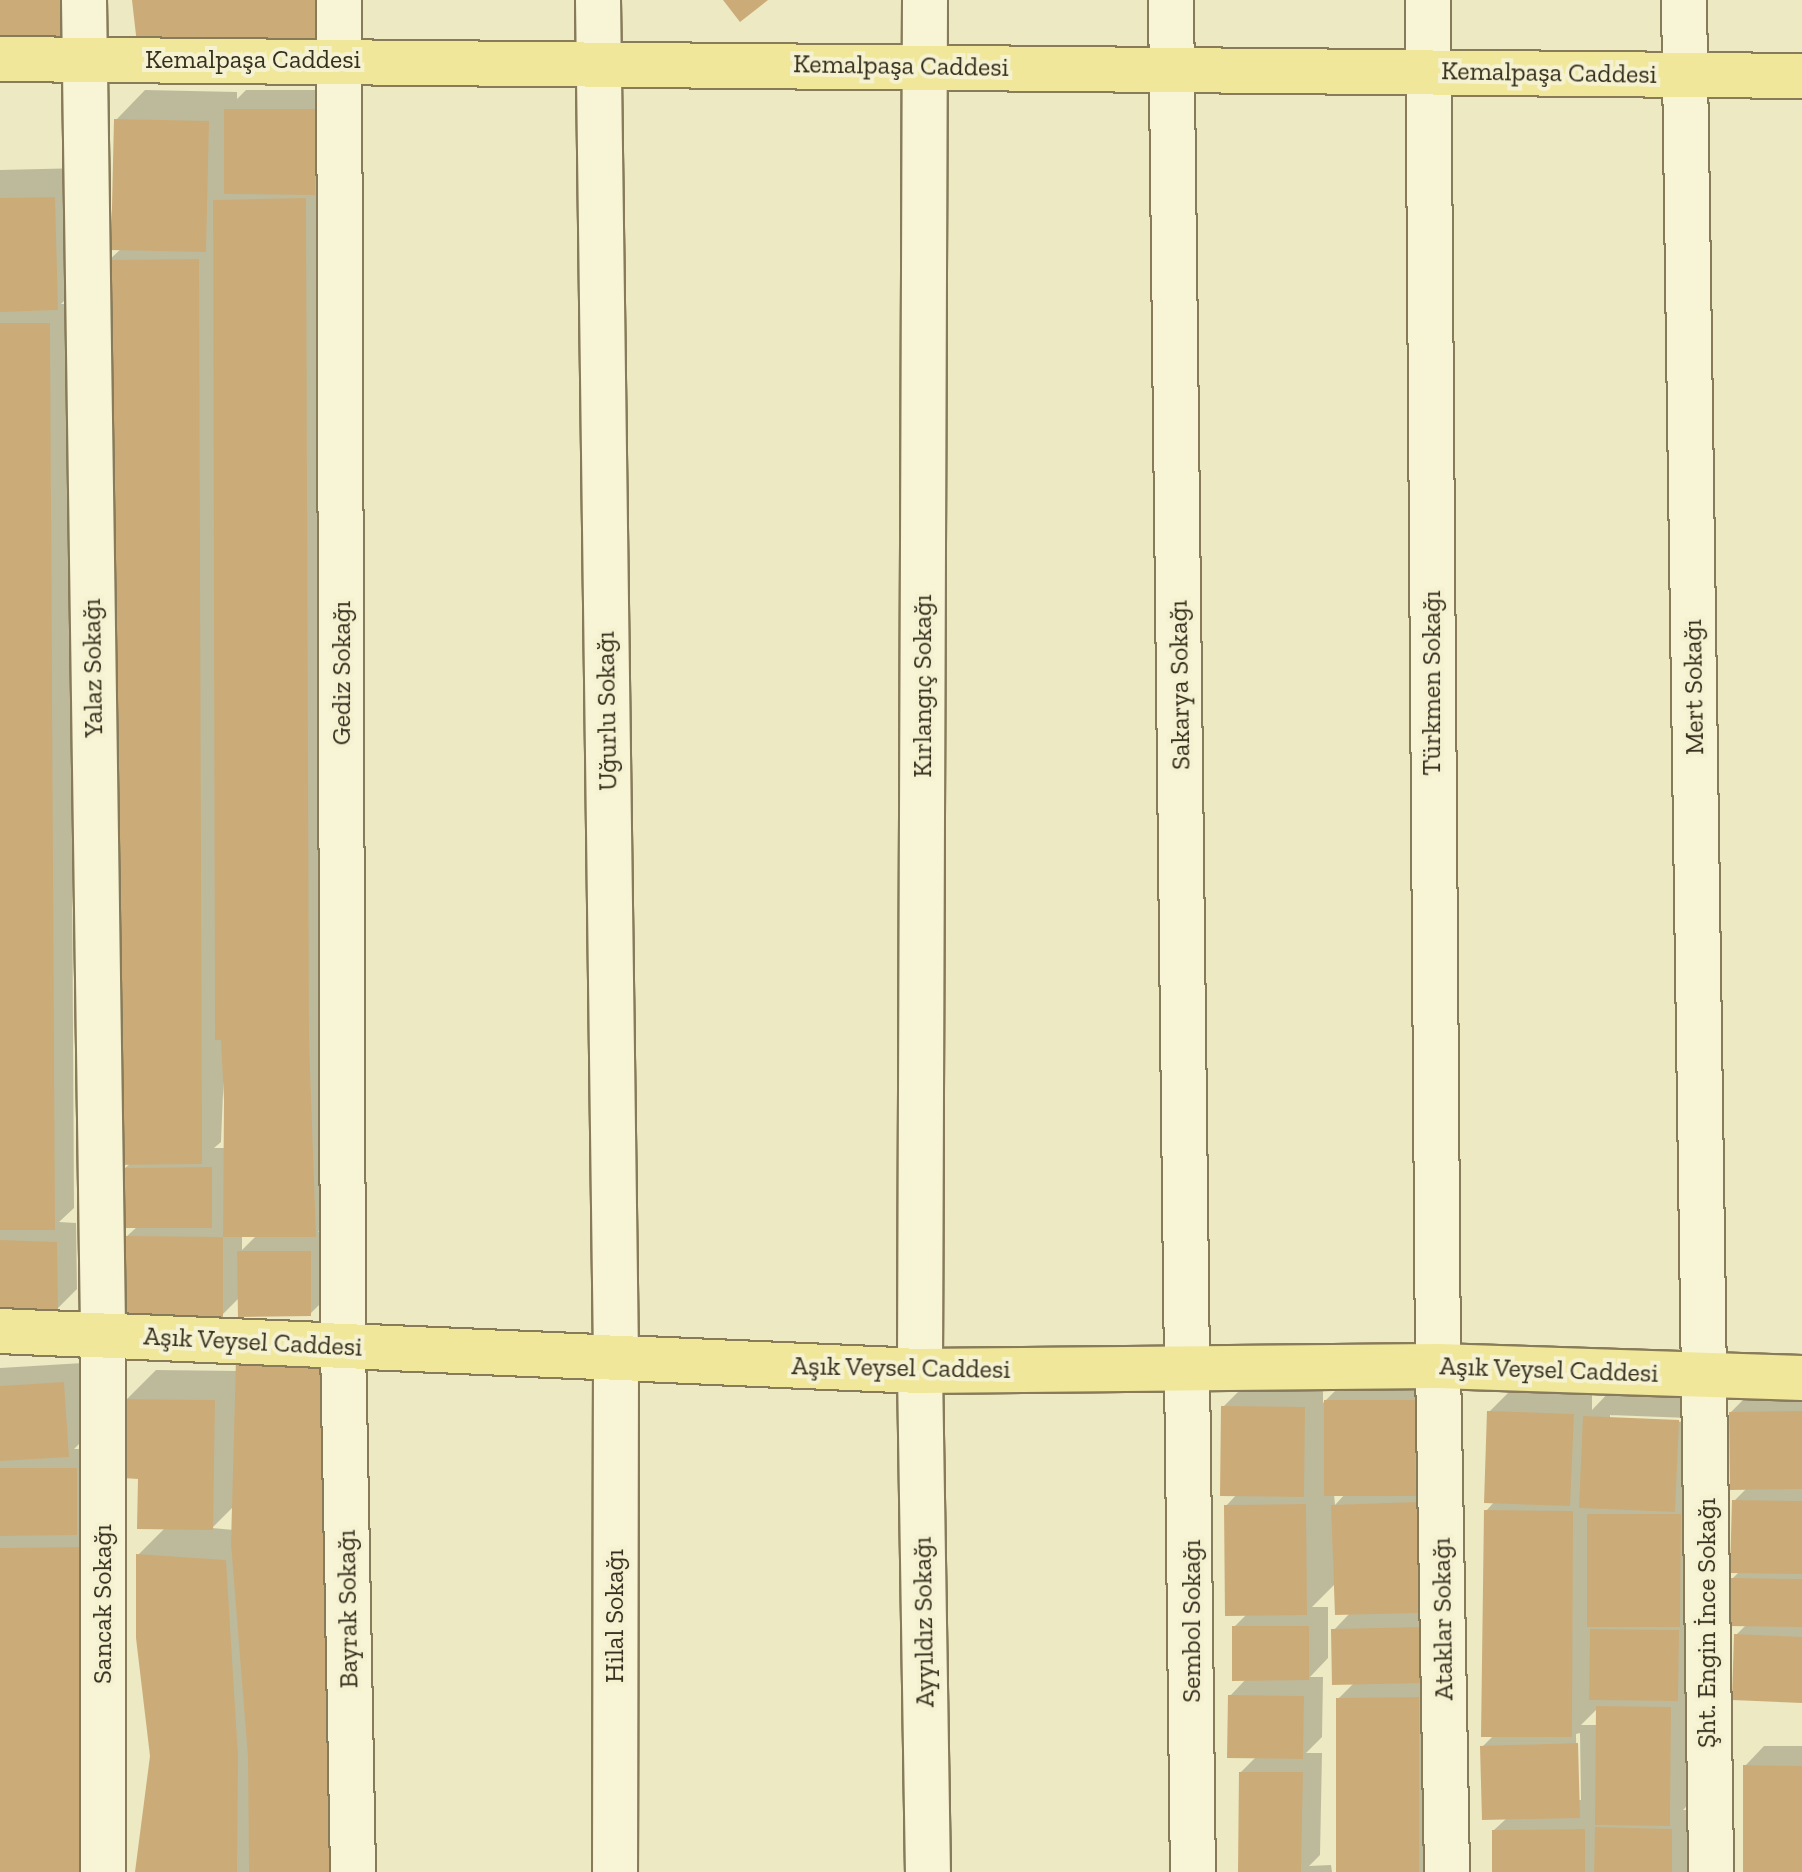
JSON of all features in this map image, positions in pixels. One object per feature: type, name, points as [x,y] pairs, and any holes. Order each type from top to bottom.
[{"type":"main road","name":"Kemalpaşa Caddesi","points":[[0,59],[1802,76]]},
{"type":"main road","name":"Aşık Veysel Caddesi","points":[[0,1331],[920,1371],[1438,1366],[1802,1378]]},
{"type":"street","name":"Yalaz Sokağı","points":[[84,0],[103,1335]]},
{"type":"street","name":"Gediz Sokağı","points":[[339,0],[343,1346]]},
{"type":"street","name":"Uğurlu Sokağı","points":[[598,0],[616,1360]]},
{"type":"street","name":"Kırlangıç Sokağı","points":[[920,1371],[925,0]]},
{"type":"street","name":"Sakarya Sokağı","points":[[1171,0],[1191,1370]]},
{"type":"street","name":"Türkmen Sokağı","points":[[1428,0],[1438,1366]]},
{"type":"street","name":"Mert Sokağı","points":[[1684,0],[1706,1375]]},
{"type":"street","name":"Sancak Sokağı","points":[[103,1335],[103,1872]]},
{"type":"street","name":"Bayrak Sokağı","points":[[343,1346],[353,1872]]},
{"type":"street","name":"Hilal Sokağı","points":[[615,1872],[616,1360]]},
{"type":"street","name":"Ataklar Sokağı","points":[[1438,1366],[1447,1872]]},
{"type":"street","name":"Sembol Sokağı","points":[[1191,1370],[1193,1872]]},
{"type":"street","name":"Ayyıldız Sokağı","points":[[920,1371],[928,1872]]},
{"type":"street","name":"Şht. Engin İnce Sokağı","points":[[1706,1375],[1711,1872]]},
{"type":"building","points":[[0,0],[64,0],[65,48],[0,49]]},
{"type":"building","points":[[132,0],[326,0],[327,45],[137,44]]},
{"type":"building","points":[[723,0],[768,0],[740,22]]},
{"type":"building","points":[[224,109],[316,109],[315,195],[224,194]]},
{"type":"building","points":[[114,119],[209,121],[206,252],[111,250]]},
{"type":"building","points":[[55,197],[58,310],[0,312],[0,198]]},
{"type":"building","points":[[306,198],[309,1040],[316,1237],[223,1237],[224,1100],[221,1040],[215,1040],[213,200]]},
{"type":"building","points":[[199,259],[202,1164],[116,1165],[106,260]]},
{"type":"building","points":[[0,323],[50,323],[55,1230],[0,1230]]},
{"type":"building","points":[[212,1167],[212,1228],[123,1228],[123,1168]]},
{"type":"building","points":[[124,1236],[223,1237],[223,1317],[124,1316]]},
{"type":"building","points":[[0,1240],[57,1242],[58,1311],[0,1311]]},
{"type":"building","points":[[237,1251],[311,1251],[311,1316],[238,1317]]},
{"type":"building","points":[[236,1358],[331,1364],[339,1872],[249,1872],[248,1757],[231,1544]]},
{"type":"building","points":[[64,1382],[69,1457],[0,1461],[0,1386]]},
{"type":"building","points":[[124,1399],[215,1400],[213,1530],[137,1529],[138,1479],[123,1478]]},
{"type":"building","points":[[1324,1400],[1415,1400],[1416,1496],[1324,1496]]},
{"type":"building","points":[[1221,1406],[1305,1407],[1304,1497],[1220,1496]]},
{"type":"building","points":[[1487,1411],[1574,1414],[1570,1506],[1484,1503]]},
{"type":"building","points":[[1802,1411],[1802,1489],[1730,1490],[1729,1412]]},
{"type":"building","points":[[1583,1416],[1679,1420],[1675,1512],[1579,1508]]},
{"type":"building","points":[[0,1468],[77,1468],[77,1535],[0,1536]]},
{"type":"building","points":[[1732,1500],[1802,1501],[1802,1574],[1730,1573]]},
{"type":"building","points":[[1417,1502],[1420,1613],[1335,1615],[1331,1505]]},
{"type":"building","points":[[1306,1504],[1307,1615],[1225,1616],[1224,1505]]},
{"type":"building","points":[[1484,1510],[1573,1511],[1572,1737],[1481,1737]]},
{"type":"building","points":[[1587,1514],[1681,1514],[1680,1627],[1587,1627]]},
{"type":"building","points":[[81,1547],[81,1872],[0,1872],[0,1548]]},
{"type":"building","points":[[136,1554],[226,1560],[238,1756],[237,1872],[135,1872],[150,1756],[136,1638]]},
{"type":"building","points":[[1730,1578],[1802,1579],[1802,1627],[1729,1626]]},
{"type":"building","points":[[1232,1626],[1309,1626],[1309,1680],[1232,1681]]},
{"type":"building","points":[[1421,1627],[1423,1683],[1332,1685],[1331,1629]]},
{"type":"building","points":[[1590,1629],[1679,1630],[1678,1701],[1589,1700]]},
{"type":"building","points":[[1734,1634],[1802,1637],[1802,1703],[1732,1700]]},
{"type":"building","points":[[1228,1695],[1304,1696],[1303,1759],[1227,1758]]},
{"type":"building","points":[[1419,1697],[1419,1872],[1336,1872],[1336,1698]]},
{"type":"building","points":[[1596,1706],[1671,1707],[1670,1826],[1595,1825]]},
{"type":"building","points":[[1578,1743],[1580,1818],[1482,1820],[1480,1746]]},
{"type":"building","points":[[1743,1765],[1802,1766],[1802,1872],[1743,1872]]},
{"type":"building","points":[[1239,1772],[1303,1772],[1301,1872],[1238,1872]]},
{"type":"building","points":[[1595,1827],[1672,1829],[1672,1872],[1594,1872]]},
{"type":"building","points":[[1585,1829],[1585,1872],[1492,1872],[1492,1830]]}]
